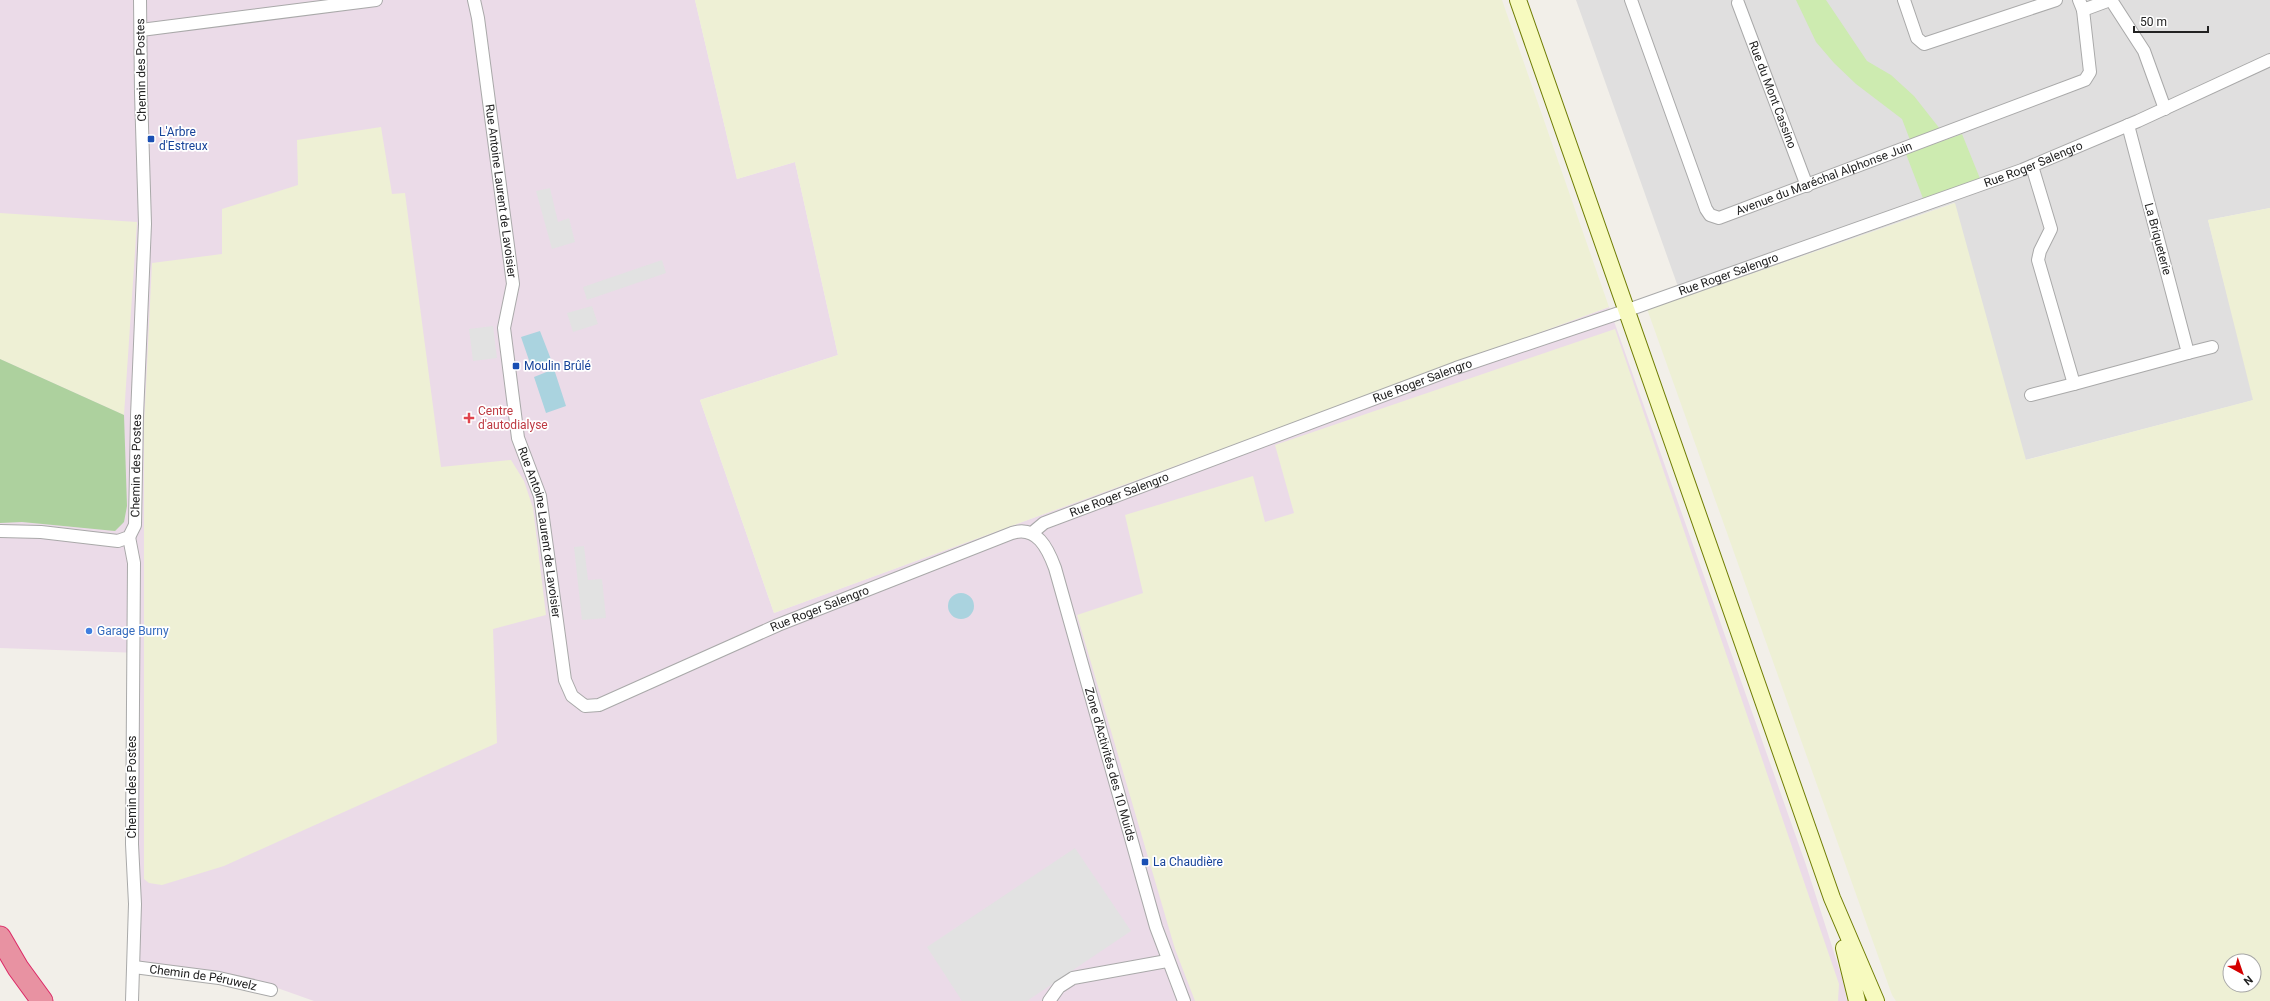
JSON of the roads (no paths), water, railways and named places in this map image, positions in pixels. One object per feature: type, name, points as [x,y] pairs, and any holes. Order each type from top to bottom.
[{"type":"highway","points":[[0,937],[18,968],[42,1001]]},
{"type":"main road","points":[[1518,0],[1628,310],[1832,898],[1876,1001]]},
{"type":"main road","points":[[1832,898],[1857,1001]]},
{"type":"street","name":"Chemin des Postes","points":[[132,1001],[135,904],[132,836],[134,563],[129,536],[133,531],[136,516],[137,409],[145,224],[140,0]]},
{"type":"street","points":[[141,30],[316,4],[376,0]]},
{"type":"street","name":"Rue Antoine Laurent de Lavoisier","points":[[474,0],[478,18],[513,284],[504,328],[518,438],[540,496],[566,685],[572,696],[582,705]]},
{"type":"street","name":"Avenue du Maréchal Alphonse Juin","points":[[1632,0],[1706,209],[1710,215],[1716,218],[1723,217],[1807,186],[2085,80],[2090,72],[2081,5]]},
{"type":"street","points":[[1904,0],[1917,38],[1924,44],[2056,0]]},
{"type":"street","points":[[2081,5],[2111,0],[2144,51],[2165,108]]},
{"type":"street","name":"Rue du Mont Cassino","points":[[1741,1],[1807,186]]},
{"type":"street","name":"Rue Roger Salengro","points":[[582,705],[594,706],[610,700],[757,634],[934,563],[1016,532],[1032,533],[1044,523],[1309,422],[1463,365],[1628,310],[2032,166],[2128,125],[2270,60]]},
{"type":"street","name":"La Briqueterie","points":[[2128,125],[2188,353]]},
{"type":"street","points":[[2032,166],[2050,229],[2038,253],[2038,260],[2074,384]]},
{"type":"street","points":[[2031,395],[2212,347]]},
{"type":"street","points":[[0,531],[41,532],[109,541],[118,541],[129,536]]},
{"type":"street","name":"Zone d'Activités des 10 Muids","points":[[1032,533],[1046,547],[1055,568],[1156,927],[1184,1001]]},
{"type":"street","points":[[1049,1001],[1059,987],[1073,978],[1168,961]]},
{"type":"street","name":"Chemin de Péruwelz","points":[[134,967],[218,978],[271,990]]},
{"type":"water","points":[[540,331],[552,362],[532,369],[521,337]]},
{"type":"water","points":[[554,369],[566,406],[546,413],[534,377]]},
{"type":"water","points":[[961,593],[970,597],[974,606],[970,615],[961,619],[952,615],[948,606],[952,597]]},
{"type":"place","name":"L'Arbre d'Estreux","points":[[151,139]]},
{"type":"place","name":"Moulin Brûlé","points":[[516,366]]},
{"type":"place","name":"Centre d'autodialyse","points":[[469,418]]},
{"type":"place","name":"Garage Burny","points":[[89,631]]},
{"type":"place","name":"La Chaudière","points":[[1145,862]]}]
